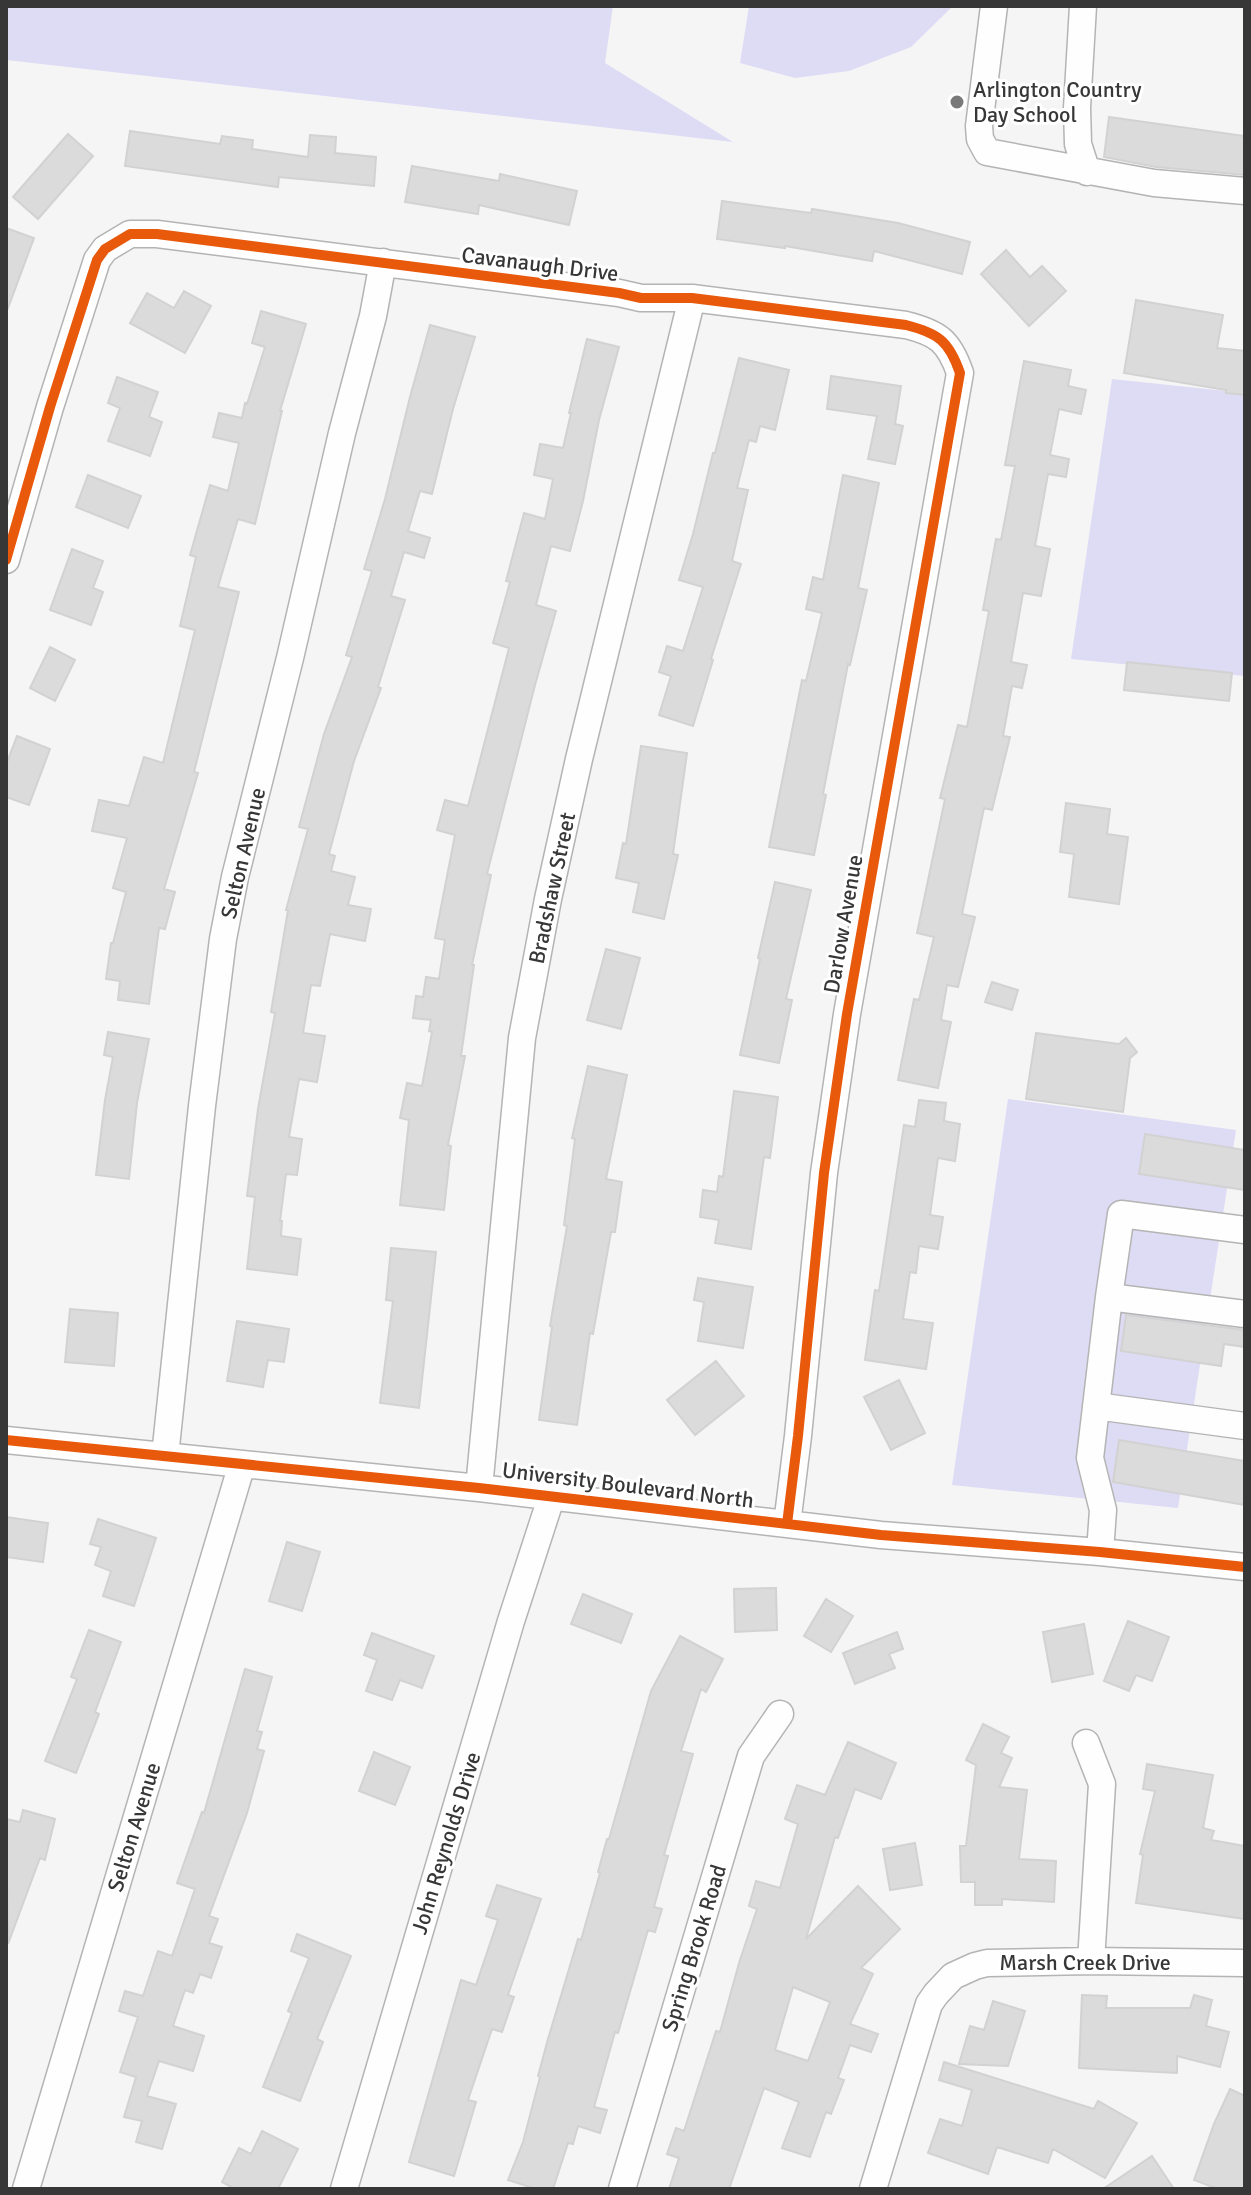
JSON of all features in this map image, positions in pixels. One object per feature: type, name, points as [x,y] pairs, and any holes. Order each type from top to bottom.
[{"type":"street","points":[[994,6],[979,126],[980,139],[987,152],[1154,183],[1245,191]]},
{"type":"street","points":[[1083,6],[1077,108],[1078,144],[1087,172]]},
{"type":"street","name":"Cavanaugh Drive","points":[[6,560],[97,260],[105,249],[130,234],[185,237],[641,298],[692,298],[906,325],[943,340]]},
{"type":"street","name":"Selton Avenue","points":[[165,1456],[223,939],[235,877],[373,316],[383,262]]},
{"type":"street","name":"Bradshaw Street","points":[[479,1488],[522,1038],[548,899],[576,775],[692,298]]},
{"type":"street","name":"Darlow Avenue","points":[[787,1524],[824,1173],[845,1029],[960,373],[955,357],[943,340]]},
{"type":"street","points":[[1100,1552],[1103,1510],[1090,1458],[1121,1214],[1245,1230]]},
{"type":"street","points":[[1109,1297],[1245,1314]]},
{"type":"street","points":[[1096,1406],[1245,1426]]},
{"type":"street","name":"University Boulevard North","points":[[6,1440],[479,1488],[881,1535],[1245,1567]]},
{"type":"street","name":"Selton Avenue","points":[[26,2189],[242,1464]]},
{"type":"street","name":"John Reynolds Drive","points":[[344,2189],[511,1621],[551,1498]]},
{"type":"street","name":"Spring Brook Road","points":[[622,2189],[751,1756],[780,1714]]},
{"type":"street","points":[[1086,1743],[1102,1784],[1091,1961]]},
{"type":"street","name":"Marsh Creek Drive","points":[[879,2188],[923,2020],[936,1994],[953,1976],[987,1963],[1245,1963]]},
{"type":"shaded area","points":[[6,6],[613,6],[605,63],[733,142],[6,60]]},
{"type":"shaded area","points":[[749,6],[953,6],[911,47],[849,71],[795,78],[740,63]]},
{"type":"shaded area","points":[[1112,379],[1245,393],[1245,676],[1071,659]]},
{"type":"shaded area","points":[[1008,1099],[1236,1130],[1178,1508],[952,1485]]},
{"type":"building","points":[[1109,117],[1245,136],[1245,175],[1156,167],[1104,157]]},
{"type":"building","points":[[130,131],[220,144],[222,136],[253,140],[252,149],[308,157],[310,135],[336,137],[335,153],[376,157],[374,186],[279,177],[278,187],[125,166]]},
{"type":"building","points":[[68,134],[93,156],[38,219],[13,197]]},
{"type":"building","points":[[412,166],[499,181],[500,174],[577,191],[569,225],[479,205],[478,214],[405,202]]},
{"type":"building","points":[[722,201],[811,213],[812,209],[898,223],[970,242],[962,274],[874,251],[872,261],[785,246],[717,239]]},
{"type":"building","points":[[6,228],[34,238],[8,308],[6,307]]},
{"type":"building","points":[[1006,250],[1030,277],[1042,266],[1066,291],[1029,326],[981,274]]},
{"type":"building","points":[[184,291],[211,306],[185,353],[130,323],[147,293],[174,308]]},
{"type":"building","points":[[1136,300],[1223,315],[1217,348],[1245,351],[1245,395],[1124,373]]},
{"type":"building","points":[[261,311],[306,324],[280,411],[255,524],[238,519],[218,587],[239,592],[194,772],[198,773],[164,889],[175,892],[165,929],[159,928],[149,1004],[118,1000],[120,981],[106,979],[111,943],[126,892],[113,888],[127,838],[92,831],[99,800],[129,806],[144,757],[163,763],[195,630],[180,626],[196,557],[190,555],[210,485],[228,491],[239,443],[213,437],[219,413],[242,418],[265,347],[252,343]]},
{"type":"building","points":[[430,325],[475,337],[432,494],[420,491],[408,531],[430,538],[424,558],[404,552],[391,596],[405,600],[378,687],[381,688],[354,761],[329,854],[335,856],[331,871],[355,877],[348,905],[371,909],[365,941],[330,934],[320,986],[311,985],[303,1033],[325,1036],[317,1082],[299,1079],[289,1137],[302,1139],[297,1175],[286,1174],[280,1221],[281,1236],[301,1239],[297,1275],[247,1269],[255,1197],[247,1196],[275,1013],[271,1012],[286,910],[308,829],[299,827],[324,734],[352,657],[346,655],[372,571],[364,569]]},
{"type":"building","points":[[587,339],[619,347],[570,551],[551,546],[536,605],[556,611],[487,874],[491,875],[472,965],[461,1056],[465,1056],[448,1145],[451,1146],[444,1210],[400,1205],[409,1120],[400,1118],[407,1083],[422,1086],[432,1032],[429,1031],[431,1020],[413,1018],[416,996],[423,997],[426,977],[439,979],[445,940],[435,938],[455,835],[437,830],[445,800],[468,806],[509,648],[493,643],[510,582],[506,581],[524,513],[545,519],[553,479],[534,475],[540,444],[563,448]]},
{"type":"building","points":[[739,358],[789,370],[775,430],[760,426],[756,442],[749,440],[737,488],[748,490],[732,561],[741,564],[693,726],[659,715],[671,676],[659,672],[667,646],[683,651],[703,587],[679,580]]},
{"type":"building","points":[[1024,361],[1071,370],[1068,386],[1086,390],[1081,414],[1059,409],[1050,455],[1069,459],[1066,477],[1048,474],[1035,546],[1050,549],[1041,596],[1023,593],[1011,662],[1027,665],[1022,688],[1012,686],[1003,736],[1010,737],[992,810],[984,808],[962,914],[975,917],[958,987],[947,985],[941,1020],[951,1022],[938,1088],[898,1080],[914,999],[919,1000],[934,937],[917,933],[945,799],[940,798],[958,725],[967,727],[989,611],[983,610],[996,539],[1001,540],[1015,466],[1005,465]]},
{"type":"building","points":[[831,376],[901,386],[895,424],[903,426],[895,464],[868,459],[877,416],[827,409]]},
{"type":"building","points":[[117,377],[158,392],[149,417],[162,422],[150,456],[108,441],[120,408],[108,403]]},
{"type":"building","points":[[88,475],[141,496],[128,528],[76,507]]},
{"type":"building","points":[[843,475],[879,483],[858,588],[867,590],[848,664],[814,855],[769,847],[802,680],[806,681],[822,613],[806,609],[813,577],[823,580]]},
{"type":"building","points":[[72,549],[103,561],[93,588],[103,592],[91,625],[50,610]]},
{"type":"building","points":[[50,647],[75,660],[55,701],[30,688]]},
{"type":"building","points":[[1127,662],[1232,673],[1229,701],[1124,690]]},
{"type":"building","points":[[17,736],[50,749],[29,805],[6,797],[6,765]]},
{"type":"building","points":[[641,746],[687,753],[673,854],[678,855],[664,919],[633,912],[639,883],[616,878],[623,843],[626,844]]},
{"type":"building","points":[[1066,803],[1110,809],[1107,834],[1128,837],[1119,904],[1069,897],[1074,854],[1060,852]]},
{"type":"building","points":[[775,882],[811,890],[786,999],[792,1000],[779,1063],[740,1055]]},
{"type":"building","points":[[606,949],[640,958],[621,1029],[587,1020]]},
{"type":"building","points":[[992,982],[1018,990],[1012,1010],[985,1002]]},
{"type":"building","points":[[108,1032],[149,1039],[137,1103],[129,1179],[96,1175],[113,1057],[104,1055]]},
{"type":"building","points":[[1036,1033],[1119,1044],[1126,1038],[1137,1052],[1130,1058],[1123,1112],[1026,1099]]},
{"type":"building","points":[[588,1066],[627,1075],[606,1179],[622,1182],[615,1232],[611,1232],[593,1334],[590,1333],[577,1425],[539,1420],[550,1326],[567,1226],[564,1225],[575,1139],[572,1138]]},
{"type":"building","points":[[734,1091],[778,1097],[770,1158],[764,1157],[751,1249],[715,1243],[719,1220],[700,1217],[703,1190],[717,1192],[719,1176],[723,1177]]},
{"type":"building","points":[[919,1100],[946,1103],[944,1121],[960,1124],[955,1161],[938,1158],[930,1215],[943,1217],[938,1249],[919,1246],[916,1273],[910,1272],[903,1319],[933,1323],[926,1369],[865,1360],[875,1290],[879,1291],[904,1125],[915,1127]]},
{"type":"building","points":[[1145,1134],[1245,1150],[1245,1190],[1139,1174]]},
{"type":"building","points":[[391,1248],[436,1252],[419,1408],[380,1403],[393,1301],[386,1300]]},
{"type":"building","points":[[698,1278],[753,1287],[743,1348],[698,1341],[704,1302],[694,1300]]},
{"type":"building","points":[[70,1309],[118,1313],[114,1366],[65,1362]]},
{"type":"building","points":[[1126,1315],[1245,1330],[1245,1347],[1224,1344],[1221,1366],[1121,1351]]},
{"type":"building","points":[[237,1321],[289,1329],[284,1362],[268,1360],[263,1387],[227,1381]]},
{"type":"building","points":[[716,1361],[744,1396],[695,1435],[667,1400]]},
{"type":"building","points":[[899,1380],[925,1433],[891,1450],[864,1397]]},
{"type":"building","points":[[1119,1440],[1245,1461],[1245,1505],[1113,1482]]},
{"type":"building","points":[[6,1517],[48,1523],[43,1562],[6,1557]]},
{"type":"building","points":[[98,1519],[156,1538],[134,1606],[103,1596],[111,1571],[95,1565],[101,1547],[90,1544]]},
{"type":"building","points":[[287,1542],[320,1552],[302,1611],[269,1601]]},
{"type":"building","points":[[776,1588],[777,1630],[735,1632],[734,1589]]},
{"type":"building","points":[[583,1594],[632,1614],[621,1643],[571,1624]]},
{"type":"building","points":[[826,1599],[853,1616],[831,1652],[804,1636]]},
{"type":"building","points":[[1128,1621],[1169,1637],[1152,1681],[1136,1675],[1129,1691],[1104,1681]]},
{"type":"building","points":[[1084,1624],[1093,1674],[1052,1682],[1043,1632]]},
{"type":"building","points":[[89,1630],[121,1642],[95,1712],[99,1714],[76,1773],[45,1761],[77,1679],[71,1677]]},
{"type":"building","points":[[897,1632],[903,1649],[889,1654],[895,1668],[855,1684],[843,1653]]},
{"type":"building","points":[[372,1633],[434,1656],[422,1688],[400,1680],[392,1700],[366,1691],[377,1660],[364,1655]]},
{"type":"building","points":[[680,1636],[723,1659],[706,1692],[701,1689],[681,1751],[693,1754],[664,1855],[668,1856],[654,1907],[662,1909],[655,1932],[648,1930],[594,2107],[607,2110],[600,2133],[578,2126],[573,2144],[568,2143],[553,2189],[536,2189],[508,2180],[523,2142],[548,2039],[578,1939],[581,1940],[651,1691]]},
{"type":"building","points":[[245,1669],[272,1677],[257,1731],[262,1732],[257,1749],[264,1751],[247,1813],[209,1916],[218,1919],[209,1943],[222,1947],[211,1978],[200,1974],[193,1993],[185,1990],[173,2026],[204,2036],[193,2071],[159,2061],[147,2096],[176,2104],[162,2149],[136,2142],[142,2121],[124,2117],[136,2077],[120,2072],[138,2017],[119,2011],[125,1991],[143,1996],[158,1951],[172,1956],[195,1889],[177,1883],[204,1813]]},
{"type":"building","points":[[983,1724],[1009,1737],[1001,1753],[1012,1758],[999,1787],[1027,1790],[1019,1859],[1056,1861],[1054,1902],[1002,1899],[1002,1905],[975,1905],[975,1882],[961,1882],[960,1846],[966,1846],[976,1765],[966,1760]]},
{"type":"building","points":[[848,1742],[896,1763],[881,1799],[855,1789],[838,1838],[835,1837],[806,1939],[858,1886],[900,1929],[861,1968],[873,1974],[850,2024],[878,2034],[871,2052],[850,2045],[838,2078],[844,2080],[831,2114],[826,2112],[810,2157],[782,2148],[799,2102],[764,2088],[729,2189],[669,2189],[679,2158],[667,2154],[676,2128],[684,2131],[716,2031],[720,2032],[757,1909],[749,1906],[756,1881],[780,1888],[798,1824],[785,1819],[797,1785],[825,1795]],"holes":[[[793,1987],[830,2002],[808,2061],[775,2050]]]},
{"type":"building","points":[[374,1752],[410,1767],[395,1805],[359,1791]]},
{"type":"building","points":[[1147,1764],[1213,1775],[1203,1828],[1214,1831],[1211,1840],[1245,1846],[1245,1919],[1136,1903],[1143,1855],[1140,1854],[1155,1791],[1143,1789]]},
{"type":"building","points":[[23,1810],[55,1819],[45,1860],[40,1858],[8,1944],[6,1819],[20,1822]]},
{"type":"building","points":[[915,1843],[922,1885],[890,1890],[883,1849]]},
{"type":"building","points":[[497,1885],[541,1899],[508,1995],[514,1997],[502,2032],[492,2029],[468,2100],[476,2102],[454,2176],[409,2162],[461,1980],[476,1985],[498,1920],[486,1916]]},
{"type":"building","points":[[297,1934],[351,1956],[317,2039],[323,2042],[300,2101],[263,2087],[292,2013],[288,2011],[309,1958],[291,1951]]},
{"type":"building","points":[[1082,1995],[1107,1996],[1106,2008],[1190,2008],[1194,1995],[1212,2000],[1206,2026],[1229,2032],[1220,2067],[1177,2056],[1177,2073],[1079,2068]]},
{"type":"building","points":[[993,2001],[1025,2011],[1008,2066],[959,2064],[970,2026],[984,2030]]},
{"type":"building","points":[[944,2062],[1094,2109],[1098,2101],[1137,2123],[1105,2178],[1053,2149],[1048,2163],[997,2147],[988,2174],[928,2153],[940,2119],[962,2126],[972,2090],[939,2080]]},
{"type":"building","points":[[1230,2089],[1245,2096],[1245,2189],[1218,2189],[1194,2180]]},
{"type":"building","points":[[262,2131],[298,2149],[278,2189],[235,2189],[222,2182],[239,2148],[251,2154]]},
{"type":"building","points":[[1152,2156],[1174,2189],[1103,2189]]},
{"type":"cycle path","points":[[6,560],[97,260],[105,249],[130,234],[157,234],[641,298],[692,298],[906,325],[934,335],[947,346],[960,373],[847,1014],[824,1173],[787,1524]]},
{"type":"cycle path","points":[[6,1440],[479,1488],[881,1535],[1245,1567]]},
{"type":"place","name":"Arlington Country Day School","points":[[957,102]]}]
